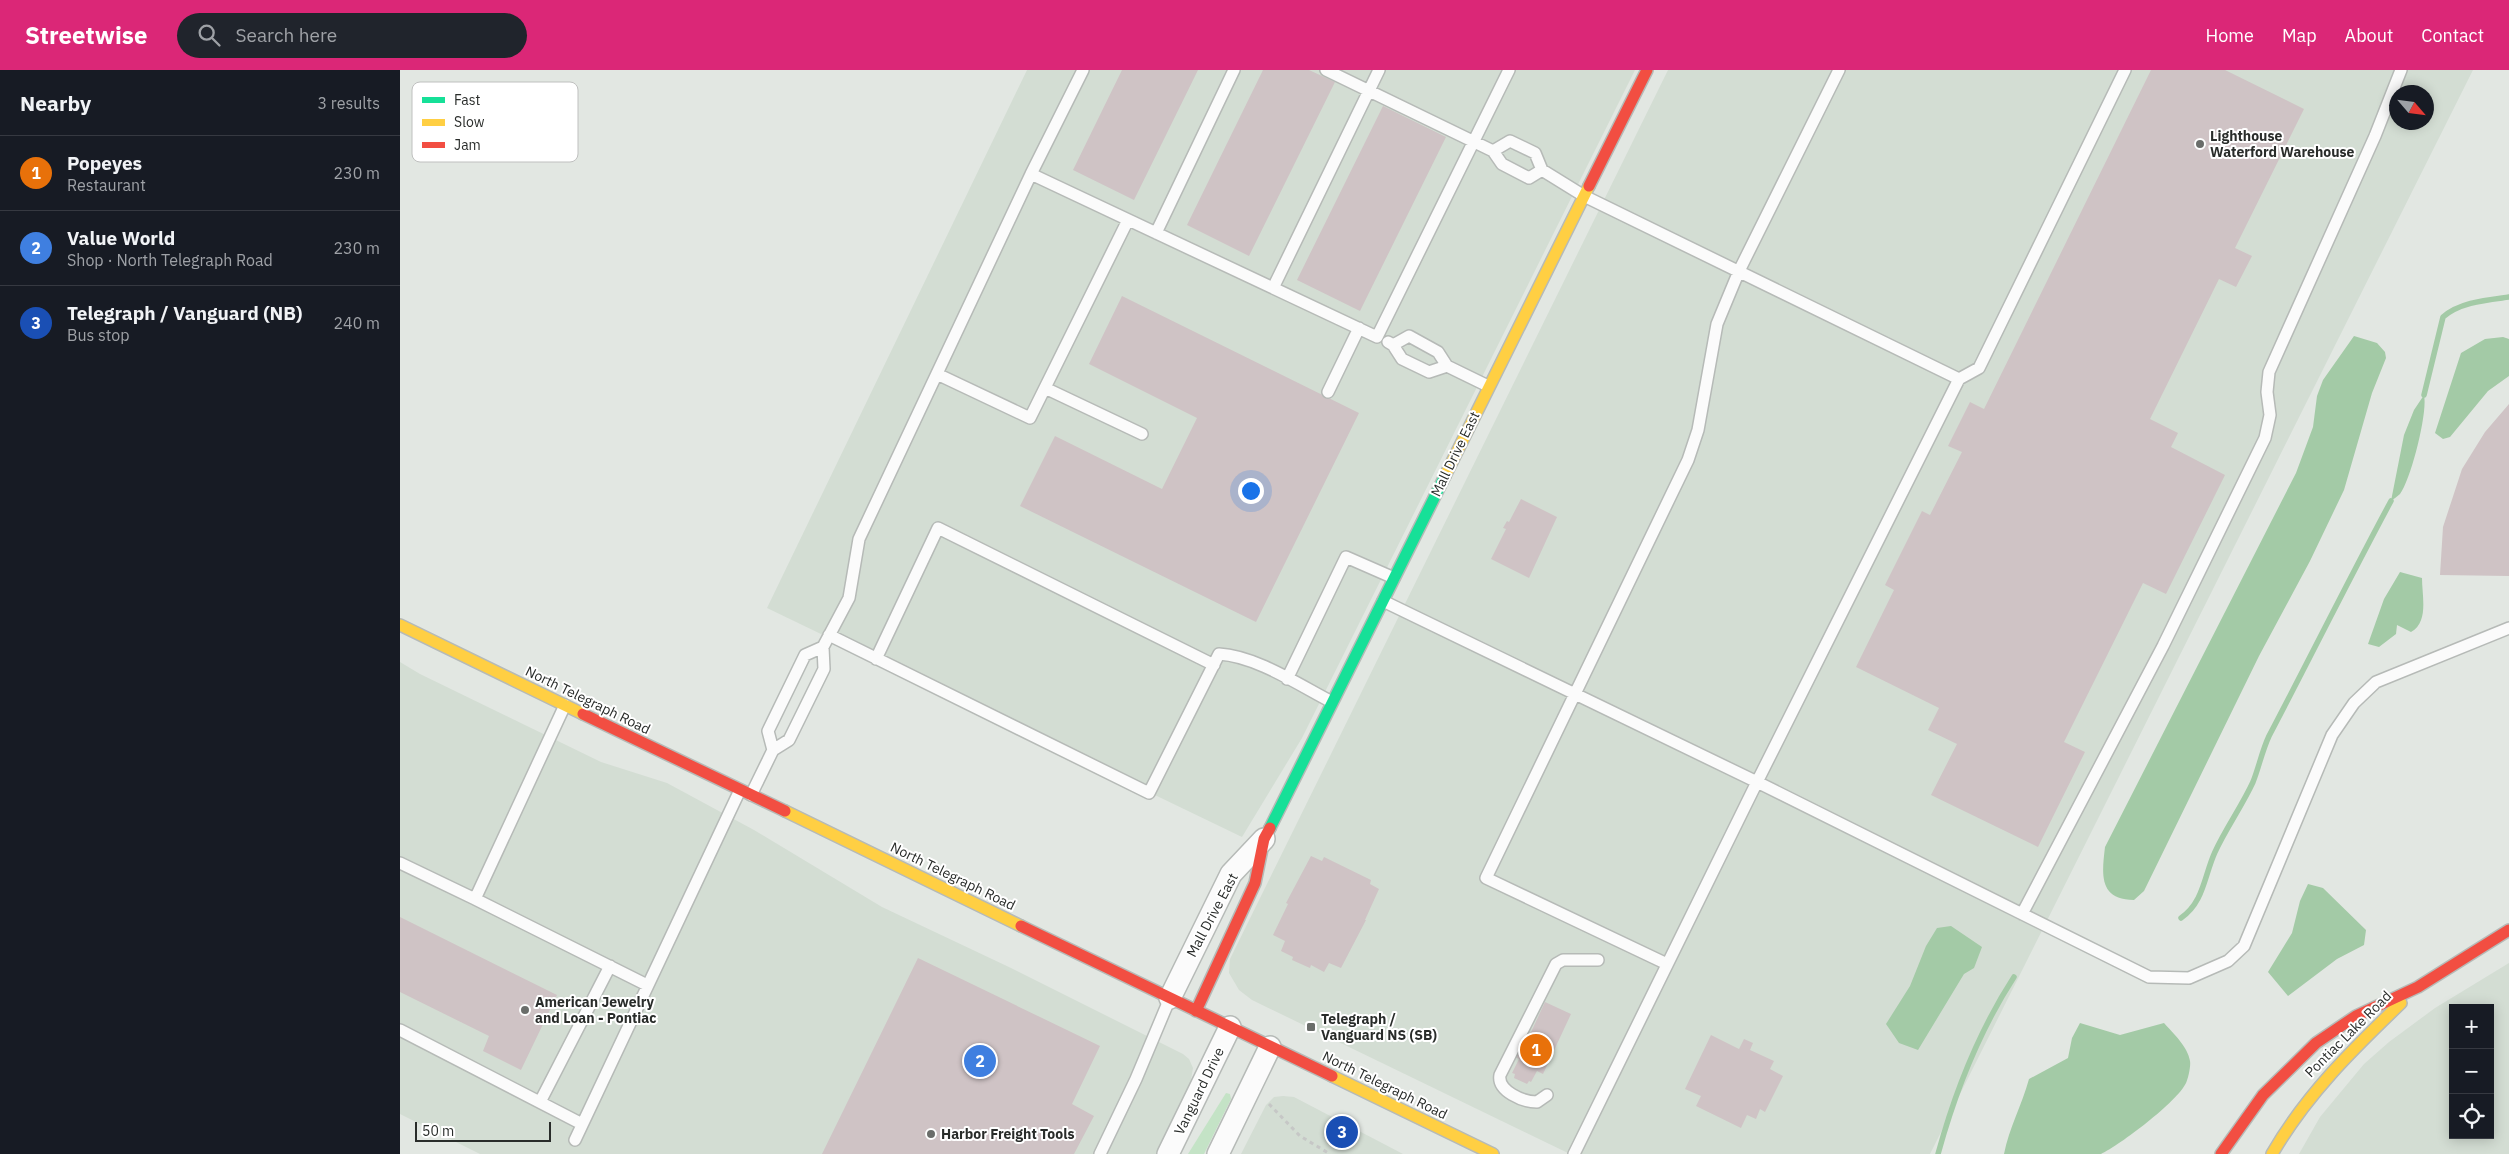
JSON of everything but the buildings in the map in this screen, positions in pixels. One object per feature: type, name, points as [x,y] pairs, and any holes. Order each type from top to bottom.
[{"type":"main road","name":"Mall Drive East","points":[[1196,1011],[1255,883],[1264,839],[1334,703],[1488,386],[1647,70]]},
{"type":"main road","name":"North Telegraph Road","points":[[400,625],[1492,1154]]},
{"type":"main road","name":"Pontiac Lake Road","points":[[2221,1154],[2264,1095],[2308,1052],[2356,1016],[2416,988],[2509,930]]},
{"type":"main road","name":"Pontiac Lake Road","points":[[2272,1154],[2290,1122],[2312,1092],[2342,1058],[2416,988]]},
{"type":"street","name":"Mall Drive East","points":[[1170,998],[1231,874],[1264,839]]},
{"type":"street","name":"Vanguard Drive","points":[[1168,1154],[1230,1027]]},
{"type":"street","points":[[1218,1154],[1270,1047]]},
{"type":"lane","points":[[772,750],[768,731],[805,655],[822,647],[849,598],[859,539],[1031,174],[1083,70]]},
{"type":"lane","points":[[1156,233],[1234,70]]},
{"type":"lane","points":[[1326,70],[1493,151],[1502,164],[1529,178],[1542,170]]},
{"type":"lane","points":[[1273,288],[1380,70]]},
{"type":"lane","points":[[1378,337],[1510,70]]},
{"type":"lane","points":[[1667,964],[1486,878],[1688,460],[1698,430],[1717,324],[1739,271],[1839,70]]},
{"type":"lane","points":[[1574,1154],[1757,782],[1959,379],[1979,368],[2125,70]]},
{"type":"lane","points":[[2022,914],[2163,646],[2264,438],[2270,416],[2267,392],[2269,372],[2375,136],[2402,70]]},
{"type":"lane","points":[[1493,151],[1510,141],[1535,153],[1542,170],[1584,196],[1959,379]]},
{"type":"lane","points":[[1031,174],[1378,337],[1393,345],[1402,359],[1429,372],[1446,366]]},
{"type":"lane","points":[[937,374],[1030,418],[1128,220]]},
{"type":"lane","points":[[1328,392],[1358,328]]},
{"type":"lane","points":[[1393,345],[1409,336],[1438,352],[1446,366],[1488,386]]},
{"type":"lane","points":[[1045,388],[1142,434]]},
{"type":"lane","points":[[876,659],[938,528],[1214,665]]},
{"type":"lane","points":[[1287,679],[1346,557],[1394,578]]},
{"type":"lane","points":[[1383,601],[1757,782],[2149,976],[2189,978],[2228,961],[2244,946],[2332,736],[2354,703],[2376,682],[2509,628]]},
{"type":"lane","points":[[829,636],[1149,793],[1219,654],[1234,655],[1334,703]]},
{"type":"lane","points":[[751,795],[772,750],[789,740],[824,669],[822,647]]},
{"type":"lane","points":[[475,899],[565,705]]},
{"type":"lane","points":[[575,1140],[740,790]]},
{"type":"lane","points":[[400,863],[647,985]]},
{"type":"lane","points":[[1547,1094],[1537,1102],[1525,1100],[1501,1086],[1499,1082],[1500,1076],[1556,964],[1563,960],[1598,960]]},
{"type":"lane","points":[[540,1102],[610,966]]},
{"type":"lane","points":[[1100,1154],[1136,1079],[1170,998]]},
{"type":"lane","points":[[400,1030],[582,1124]]},
{"type":"path","points":[[1269,1104],[1300,1136],[1330,1154]]},
{"type":"shaded area","points":[[1027,70],[1635,70],[1302,738],[1242,837],[767,608]]},
{"type":"shaded area","points":[[1668,70],[2473,70],[1930,1154],[1570,1154],[1252,1000],[1239,990],[1229,973],[1230,959]]},
{"type":"shaded area","points":[[2354,336],[2377,343],[2385,352],[2386,358],[2372,393],[2344,490],[2310,561],[2259,656],[2144,891],[2134,900],[2122,899],[2108,890],[2105,883],[2103,866],[2105,847],[2296,473],[2313,427],[2317,396],[2323,380]]},
{"type":"shaded area","points":[[2503,337],[2509,339],[2509,376],[2488,391],[2450,437],[2443,439],[2435,433],[2461,353],[2485,339]]},
{"type":"shaded area","points":[[2424,395],[2425,404],[2421,430],[2409,475],[2400,494],[2391,501],[2404,435],[2414,410]]},
{"type":"shaded area","points":[[2400,572],[2422,578],[2423,608],[2420,622],[2417,628],[2411,632],[2397,625],[2396,634],[2379,647],[2368,644],[2384,599]]},
{"type":"shaded area","points":[[400,662],[420,674],[601,762],[667,783],[754,830],[882,907],[1011,968],[1183,1054],[1189,1059],[1193,1068],[1191,1080],[1185,1097],[1156,1154],[480,1154],[400,1114]]},
{"type":"shaded area","points":[[2308,884],[2323,888],[2366,930],[2364,945],[2337,959],[2288,996],[2268,972],[2292,933],[2300,901]]},
{"type":"shaded area","points":[[1951,926],[1982,947],[1974,968],[1964,974],[1918,1050],[1899,1043],[1886,1024],[1910,986],[1926,946],[1937,928]]},
{"type":"shaded area","points":[[2509,963],[2509,1154],[2299,1154],[2320,1117],[2364,1064],[2389,1042],[2435,1008]]},
{"type":"shaded area","points":[[2080,1023],[2120,1035],[2164,1023],[2180,1040],[2189,1056],[2190,1066],[2186,1083],[2172,1101],[2147,1122],[2121,1142],[2101,1154],[2004,1154],[2029,1079],[2068,1058],[2072,1038]]},
{"type":"shaded area","points":[[1226,1093],[1230,1094],[1231,1099],[1204,1154],[1188,1154]]},
{"type":"shaded area","points":[[1274,1097],[1294,1097],[1403,1154],[1241,1154],[1266,1105]]},
{"type":"waterway","points":[[2424,395],[2443,317],[2457,308],[2466,305],[2509,297]]},
{"type":"waterway","points":[[2181,918],[2189,912],[2199,896],[2215,852],[2253,782],[2269,736],[2391,501]]},
{"type":"waterway","points":[[1938,1154],[1969,1062],[2001,998],[2014,977]]},
{"type":"traffic: fast","points":[[1270,828],[1445,476]]},
{"type":"traffic: slow","points":[[1445,476],[1589,186]]},
{"type":"traffic: slow","points":[[400,625],[583,714]]},
{"type":"traffic: slow","points":[[785,811],[1021,926]]},
{"type":"traffic: slow","points":[[2272,1154],[2300,1112],[2331,1074],[2401,1003]]},
{"type":"traffic: slow","points":[[1332,1076],[1493,1154]]},
{"type":"traffic: jam","points":[[1589,186],[1647,70]]},
{"type":"traffic: jam","points":[[583,714],[785,811]]},
{"type":"traffic: jam","points":[[1196,1011],[1255,883],[1264,839],[1270,828]]},
{"type":"traffic: jam","points":[[1021,926],[1332,1076]]},
{"type":"traffic: jam","points":[[2221,1154],[2263,1095],[2316,1043],[2356,1016],[2418,987],[2509,930]]},
{"type":"place","name":"Lighthouse Waterford Warehouse","points":[[2200,144]]},
{"type":"place","name":"American Jewelry and Loan - Pontiac","points":[[525,1010]]},
{"type":"place","name":"Telegraph / Vanguard NS (SB)","points":[[1311,1027]]},
{"type":"place","name":"Popeyes","points":[[1536,1050]]},
{"type":"place","name":"Value World","points":[[980,1061]]},
{"type":"place","name":"Telegraph / Vanguard (NB)","points":[[1342,1132]]},
{"type":"place","name":"Harbor Freight Tools","points":[[931,1134]]}]
